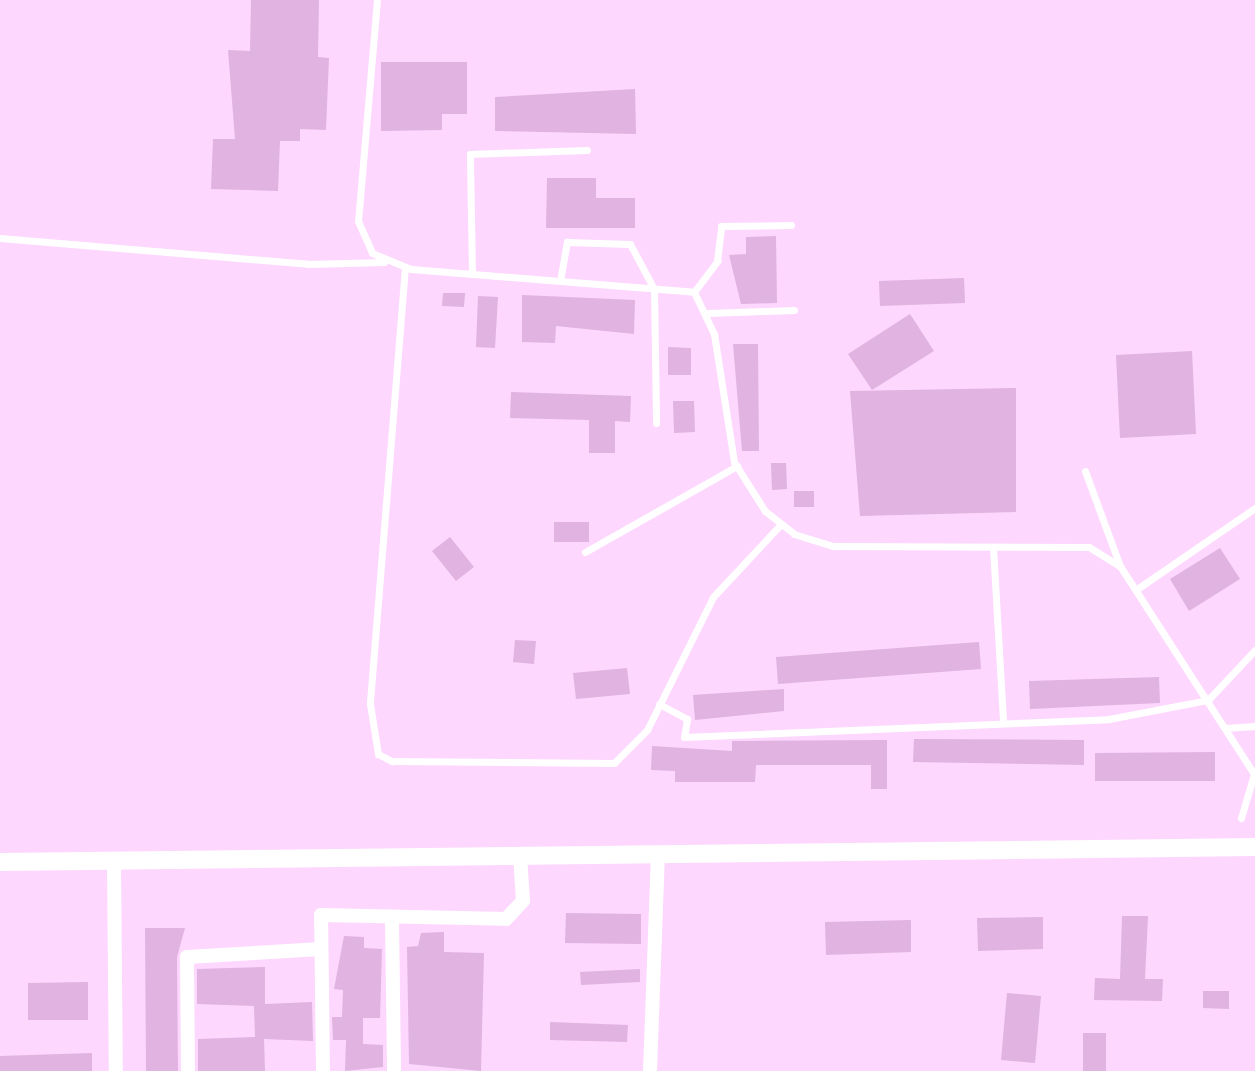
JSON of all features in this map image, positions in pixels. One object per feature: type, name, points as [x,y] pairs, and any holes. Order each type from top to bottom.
[{"type":"street","points":[[0,862],[1255,847]]},
{"type":"street","points":[[650,1071],[658,854]]},
{"type":"street","points":[[323,1071],[321,915],[392,921],[518,913],[520,856]]},
{"type":"street","points":[[114,862],[116,1071]]},
{"type":"street","points":[[392,921],[394,1071]]},
{"type":"street","points":[[188,1071],[187,957],[321,949]]},
{"type":"lane","points":[[377,0],[358,221],[363,241],[386,262]]},
{"type":"lane","points":[[472,274],[470,154],[587,150]]},
{"type":"lane","points":[[694,292],[717,261],[721,226],[791,225]]},
{"type":"lane","points":[[0,238],[308,264],[386,262],[472,274],[694,292]]},
{"type":"lane","points":[[560,281],[567,242],[630,244],[654,289],[656,423]]},
{"type":"lane","points":[[405,267],[370,704],[378,754],[392,761],[603,766],[630,750],[659,704],[713,597],[781,524]]},
{"type":"lane","points":[[694,292],[708,313],[737,466],[781,524],[833,546],[1089,547],[1120,566]]},
{"type":"lane","points":[[708,313],[794,310]]},
{"type":"lane","points":[[585,552],[737,466]]},
{"type":"lane","points":[[1085,471],[1120,566],[1208,700],[1253,783],[1241,818]]},
{"type":"lane","points":[[1137,589],[1255,508]]},
{"type":"lane","points":[[993,547],[1003,723]]},
{"type":"lane","points":[[659,704],[687,719],[684,737],[1109,719],[1208,700],[1255,650]]},
{"type":"lane","points":[[1225,728],[1255,726]]},
{"type":"building","points":[[251,0],[319,0],[318,57],[329,58],[326,130],[300,129],[300,141],[280,141],[278,191],[211,189],[213,139],[235,139],[228,50],[250,51]]},
{"type":"building","points":[[381,62],[467,62],[467,114],[442,114],[442,130],[381,131]]},
{"type":"building","points":[[635,89],[636,134],[495,131],[495,97]]},
{"type":"building","points":[[547,178],[596,178],[596,198],[635,198],[635,228],[546,228]]},
{"type":"building","points":[[776,236],[777,303],[741,304],[729,255],[746,254],[746,237]]},
{"type":"building","points":[[964,278],[965,303],[880,306],[879,281]]},
{"type":"building","points":[[443,293],[465,293],[464,307],[442,306]]},
{"type":"building","points":[[522,295],[635,300],[634,334],[556,326],[555,343],[522,342]]},
{"type":"building","points":[[478,296],[498,297],[495,348],[476,347]]},
{"type":"building","points":[[910,314],[934,351],[872,390],[848,354]]},
{"type":"building","points":[[733,344],[758,344],[759,451],[742,451]]},
{"type":"building","points":[[668,347],[691,348],[691,375],[668,375]]},
{"type":"building","points":[[1192,351],[1196,434],[1120,438],[1116,355]]},
{"type":"building","points":[[1016,388],[1016,512],[860,516],[850,391]]},
{"type":"building","points":[[511,392],[631,396],[630,422],[615,421],[615,453],[589,453],[589,420],[510,418]]},
{"type":"building","points":[[673,401],[694,401],[695,432],[674,433]]},
{"type":"building","points":[[771,463],[786,463],[787,489],[772,490]]},
{"type":"building","points":[[794,491],[814,491],[814,507],[794,507]]},
{"type":"building","points":[[554,522],[589,522],[589,542],[554,542]]},
{"type":"building","points":[[450,537],[474,567],[456,581],[432,551]]},
{"type":"building","points":[[1220,548],[1240,579],[1189,611],[1170,579]]},
{"type":"building","points":[[515,640],[536,641],[534,664],[513,662]]},
{"type":"building","points":[[979,642],[981,669],[778,684],[776,657]]},
{"type":"building","points":[[627,668],[630,694],[576,699],[573,673]]},
{"type":"building","points":[[1159,677],[1160,703],[1030,709],[1029,681]]},
{"type":"building","points":[[784,689],[784,711],[695,720],[693,695]]},
{"type":"building","points":[[914,739],[1084,740],[1084,765],[913,762]]},
{"type":"building","points":[[887,740],[887,789],[871,789],[871,765],[756,765],[755,782],[675,782],[675,771],[651,770],[652,746],[732,751],[732,741]]},
{"type":"building","points":[[1215,752],[1215,781],[1095,781],[1095,753]]},
{"type":"building","points":[[566,913],[641,914],[641,944],[565,943]]},
{"type":"building","points":[[1122,916],[1148,916],[1145,979],[1163,979],[1162,1001],[1094,1000],[1095,978],[1120,979]]},
{"type":"building","points":[[1043,917],[1043,949],[978,951],[977,918]]},
{"type":"building","points":[[911,920],[911,952],[826,955],[825,922]]},
{"type":"building","points":[[145,928],[185,928],[177,957],[178,1071],[146,1071]]},
{"type":"building","points":[[444,932],[444,952],[484,953],[481,1071],[409,1064],[407,947],[418,946],[421,933]]},
{"type":"building","points":[[344,936],[364,937],[364,948],[382,949],[380,1018],[363,1018],[363,1044],[383,1045],[383,1067],[345,1071],[346,1040],[333,1040],[332,1017],[342,1017],[343,990],[334,989]]},
{"type":"building","points":[[265,967],[265,1004],[312,1002],[313,1041],[264,1039],[265,1071],[198,1071],[198,1039],[255,1037],[254,1006],[197,1004],[197,969]]},
{"type":"building","points":[[640,969],[640,982],[581,985],[580,972]]},
{"type":"building","points":[[88,982],[88,1020],[28,1020],[28,983]]},
{"type":"building","points":[[1203,991],[1229,991],[1229,1009],[1203,1008]]},
{"type":"building","points":[[1007,993],[1041,996],[1035,1063],[1001,1060]]},
{"type":"building","points":[[550,1022],[628,1025],[627,1042],[550,1040]]},
{"type":"building","points":[[1083,1033],[1106,1033],[1106,1071],[1083,1071]]},
{"type":"building","points":[[92,1053],[92,1071],[0,1071],[0,1056]]}]
